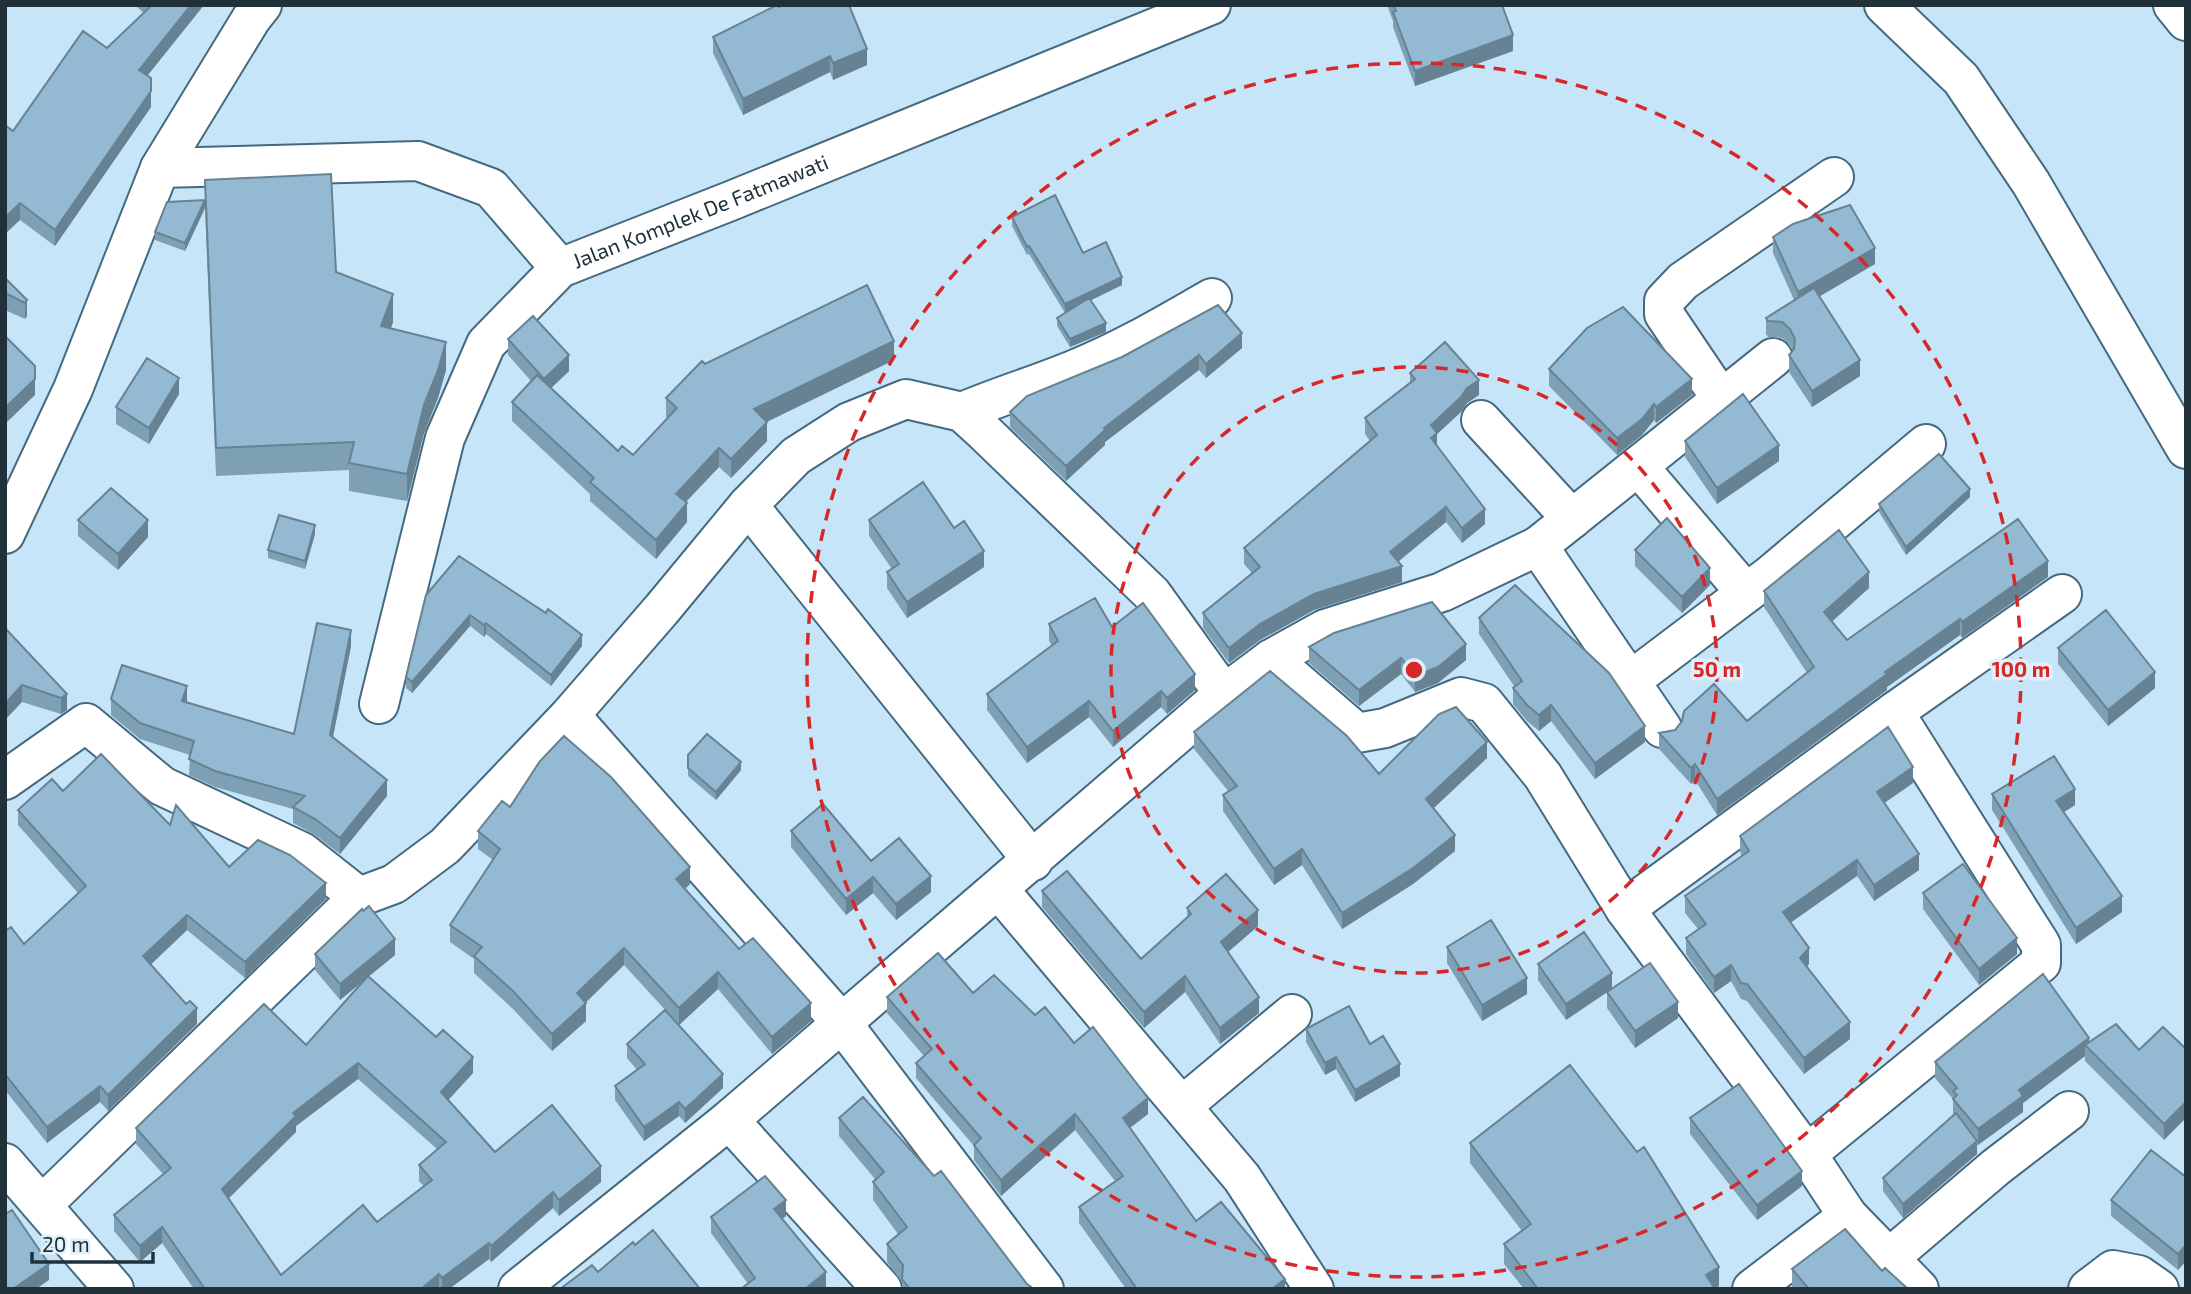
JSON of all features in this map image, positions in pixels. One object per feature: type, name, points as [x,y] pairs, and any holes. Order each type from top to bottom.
[{"type":"street","name":"Jalan Komplek De Fatmawati","points":[[160,168],[418,161],[491,188],[560,268],[1211,5]]},
{"type":"street","points":[[1884,5],[1961,79],[2031,183],[2186,449]]},
{"type":"street","points":[[2173,5],[2186,21]]},
{"type":"street","points":[[5,534],[73,389],[160,168],[248,10]]},
{"type":"street","points":[[1721,400],[1664,314],[1664,301],[1683,281],[1835,177]]},
{"type":"street","points":[[379,704],[445,438],[486,344],[560,268]]},
{"type":"street","points":[[962,412],[1078,368],[1141,338],[1212,298]]},
{"type":"street","points":[[518,1289],[729,1120],[1224,694],[1271,659],[1325,629],[1442,592],[1538,546],[1773,358]]},
{"type":"street","points":[[42,1205],[359,897],[394,884],[444,846],[570,715],[748,505],[796,456],[849,422],[906,399],[962,412],[1152,594],[1224,694]]},
{"type":"street","points":[[1481,420],[1572,519]]},
{"type":"street","points":[[1630,681],[1746,593],[1926,444]]},
{"type":"street","points":[[1638,466],[1746,593]]},
{"type":"street","points":[[748,505],[1033,860]]},
{"type":"street","points":[[1538,546],[1662,728]]},
{"type":"street","points":[[1625,909],[1894,712],[2062,594]]},
{"type":"street","points":[[1271,659],[1357,733],[1385,729],[1461,697],[1483,703],[1543,776],[1625,909],[1807,1154],[1847,1216],[1919,1289]]},
{"type":"street","points":[[1807,1154],[2041,963],[2041,945],[1894,712]]},
{"type":"street","points":[[570,715],[841,1022],[1044,1289]]},
{"type":"street","points":[[5,780],[86,723],[162,786],[302,852],[359,897]]},
{"type":"street","points":[[999,890],[1242,1178],[1314,1289]]},
{"type":"street","points":[[1182,1106],[1292,1014]]},
{"type":"street","points":[[1888,1259],[1996,1167],[2069,1111]]},
{"type":"street","points":[[729,1120],[881,1289]]},
{"type":"street","points":[[5,1163],[114,1289]]},
{"type":"street","points":[[1752,1289],[1847,1216]]},
{"type":"street","points":[[2088,1289],[2113,1270],[2139,1275],[2159,1289]]},
{"type":"building","points":[[152,5],[191,5],[139,70],[151,78],[151,91],[55,230],[20,203],[5,218],[6,126],[13,131],[83,31],[107,48]]},
{"type":"building","points":[[777,5],[849,5],[867,49],[833,63],[830,56],[743,99],[713,37]]},
{"type":"building","points":[[1393,5],[1502,5],[1513,35],[1415,71],[1393,12],[1396,11]]},
{"type":"building","points":[[331,174],[336,272],[393,294],[381,326],[446,342],[424,405],[407,474],[349,463],[354,442],[216,448],[205,180]]},
{"type":"building","points":[[1055,195],[1083,253],[1106,242],[1122,277],[1065,304],[1029,246],[1027,247],[1012,217]]},
{"type":"building","points":[[205,200],[185,243],[155,232],[167,202]]},
{"type":"building","points":[[1850,205],[1875,248],[1798,292],[1773,237],[1793,224]]},
{"type":"building","points":[[5,278],[27,300],[25,303],[5,293]]},
{"type":"building","points":[[867,285],[894,341],[754,409],[767,422],[731,459],[719,448],[676,494],[687,503],[656,540],[590,482],[594,478],[512,402],[537,375],[618,451],[622,446],[633,455],[677,408],[666,398],[702,361],[705,364]]},
{"type":"building","points":[[1814,288],[1860,360],[1812,391],[1789,355],[1794,349],[1795,339],[1790,329],[1782,322],[1768,321],[1766,318]]},
{"type":"building","points":[[1089,298],[1106,323],[1070,339],[1057,318]]},
{"type":"building","points":[[1218,305],[1242,333],[1206,364],[1199,355],[1104,428],[1105,430],[1066,466],[1010,412],[1027,396],[1122,357]]},
{"type":"building","points":[[1623,307],[1692,379],[1656,407],[1654,404],[1642,419],[1617,438],[1549,369],[1587,328]]},
{"type":"building","points":[[533,316],[569,355],[544,379],[508,339]]},
{"type":"building","points":[[5,336],[35,366],[35,379],[5,408]]},
{"type":"building","points":[[1445,342],[1479,380],[1467,388],[1431,425],[1437,433],[1431,438],[1485,509],[1462,528],[1446,507],[1390,552],[1402,566],[1314,594],[1260,624],[1229,648],[1203,613],[1260,567],[1244,548],[1377,435],[1365,418],[1415,379],[1410,373]]},
{"type":"building","points":[[147,358],[179,378],[149,428],[116,407]]},
{"type":"building","points":[[1743,394],[1779,445],[1717,488],[1685,441]]},
{"type":"building","points":[[1939,454],[1970,489],[1906,547],[1879,504]]},
{"type":"building","points":[[923,482],[954,528],[964,521],[984,551],[907,602],[887,572],[899,564],[869,520]]},
{"type":"building","points":[[111,488],[148,520],[118,554],[78,520]]},
{"type":"building","points":[[279,515],[315,525],[305,561],[268,550]]},
{"type":"building","points":[[1667,518],[1710,568],[1682,597],[1635,550]]},
{"type":"building","points":[[2018,519],[2048,561],[1885,672],[1887,674],[1717,799],[1695,764],[1691,768],[1659,733],[1675,730],[1682,721],[1684,711],[1714,684],[1747,721],[1814,667],[1764,591],[1839,530],[1869,572],[1824,612],[1847,640]]},
{"type":"building","points":[[459,556],[546,613],[548,609],[582,635],[551,675],[486,623],[484,625],[470,615],[412,682],[406,677],[426,595]]},
{"type":"building","points":[[1515,585],[1609,673],[1645,726],[1595,763],[1551,705],[1539,715],[1513,688],[1522,681],[1479,618]]},
{"type":"building","points":[[1095,598],[1112,627],[1143,603],[1195,674],[1167,698],[1161,691],[1113,731],[1089,701],[1027,747],[987,694],[1058,641],[1049,624]]},
{"type":"building","points":[[1432,602],[1466,644],[1438,667],[1415,676],[1401,658],[1359,690],[1309,647],[1334,633]]},
{"type":"building","points":[[2106,610],[2155,672],[2108,710],[2058,648]]},
{"type":"building","points":[[317,623],[351,630],[330,735],[387,780],[340,838],[293,807],[305,796],[215,771],[189,759],[194,741],[140,723],[111,699],[122,665],[187,686],[182,701],[294,734]]},
{"type":"building","points":[[5,628],[67,694],[61,698],[22,685],[5,704]]},
{"type":"building","points":[[1270,671],[1347,736],[1379,774],[1439,714],[1456,707],[1487,742],[1426,799],[1455,835],[1413,868],[1342,913],[1302,849],[1274,869],[1223,795],[1237,786],[1194,732]]},
{"type":"building","points":[[1888,727],[1913,767],[1877,792],[1919,854],[1874,885],[1857,860],[1783,912],[1809,948],[1800,958],[1850,1022],[1804,1058],[1747,984],[1741,983],[1731,965],[1714,977],[1686,938],[1706,924],[1685,896],[1749,851],[1740,836]]},
{"type":"building","points":[[707,734],[741,762],[716,792],[688,768],[688,755]]},
{"type":"building","points":[[564,736],[611,777],[690,867],[676,879],[739,949],[753,938],[811,1003],[772,1037],[718,972],[679,1008],[624,948],[577,993],[586,1003],[552,1034],[513,991],[474,956],[482,947],[450,925],[500,849],[478,831],[502,801],[510,807],[540,761]]},
{"type":"building","points":[[101,754],[170,825],[176,805],[229,867],[258,840],[290,855],[326,883],[245,962],[187,915],[143,956],[186,1004],[190,1001],[197,1008],[108,1095],[100,1086],[47,1127],[5,1074],[5,931],[11,927],[24,944],[86,886],[18,810],[52,779],[63,791]]},
{"type":"building","points":[[2054,756],[2075,789],[2056,801],[2122,896],[2076,928],[1992,794]]},
{"type":"building","points":[[823,804],[871,861],[899,838],[931,876],[896,904],[873,877],[846,899],[791,831]]},
{"type":"building","points":[[1963,864],[2017,938],[1979,969],[1923,893]]},
{"type":"building","points":[[1067,871],[1141,959],[1191,914],[1187,908],[1226,874],[1258,910],[1221,942],[1259,997],[1220,1028],[1185,976],[1144,1012],[1042,891]]},
{"type":"building","points":[[369,906],[395,939],[340,984],[315,954],[362,909],[363,911]]},
{"type":"building","points":[[1491,920],[1527,978],[1482,1005],[1447,947]]},
{"type":"building","points":[[1584,932],[1612,973],[1566,1004],[1538,964]]},
{"type":"building","points":[[938,953],[973,993],[994,975],[1035,1015],[1045,1007],[1074,1043],[1093,1027],[1148,1098],[1123,1118],[1196,1221],[1221,1202],[1285,1279],[1272,1289],[1137,1289],[1079,1207],[1123,1176],[1075,1114],[1001,1180],[974,1145],[981,1138],[916,1063],[932,1049],[887,997]]},
{"type":"building","points":[[1650,963],[1678,1002],[1635,1031],[1607,992]]},
{"type":"building","points":[[2043,974],[2089,1038],[2019,1090],[2023,1096],[1978,1129],[1953,1099],[1957,1095],[1953,1091],[1957,1088],[1935,1062]]},
{"type":"building","points":[[368,976],[436,1037],[443,1030],[473,1057],[441,1092],[495,1152],[552,1105],[601,1166],[559,1200],[553,1192],[491,1246],[489,1243],[442,1278],[439,1274],[421,1289],[205,1289],[162,1227],[140,1246],[114,1215],[171,1168],[136,1128],[264,1004],[306,1045]],"holes":[[[358,1063],[446,1142],[419,1165],[432,1180],[377,1222],[363,1205],[281,1275],[222,1189],[296,1116],[293,1113]]]},
{"type":"building","points":[[1349,1006],[1370,1044],[1383,1036],[1400,1064],[1355,1090],[1336,1057],[1325,1063],[1306,1029]]},
{"type":"building","points":[[665,1010],[723,1074],[685,1109],[679,1102],[644,1127],[615,1086],[645,1064],[627,1044]]},
{"type":"building","points":[[2116,1024],[2139,1050],[2163,1027],[2186,1049],[2186,1102],[2164,1124],[2085,1045]]},
{"type":"building","points":[[1570,1065],[1637,1152],[1644,1147],[1719,1267],[1706,1275],[1715,1289],[1538,1289],[1504,1244],[1531,1224],[1470,1143]]},
{"type":"building","points":[[1739,1084],[1802,1171],[1757,1205],[1690,1118]]},
{"type":"building","points":[[863,1097],[934,1176],[941,1171],[1027,1284],[1034,1289],[910,1289],[902,1279],[903,1265],[887,1244],[907,1227],[873,1182],[884,1172],[839,1118]]},
{"type":"building","points":[[1956,1113],[1977,1141],[1903,1204],[1883,1178]]},
{"type":"building","points":[[2151,1150],[2186,1177],[2186,1245],[2178,1254],[2111,1200]]},
{"type":"building","points":[[765,1176],[786,1200],[774,1209],[826,1272],[805,1289],[741,1289],[755,1278],[711,1217]]},
{"type":"building","points":[[12,1210],[49,1264],[13,1289],[5,1289],[5,1214]]},
{"type":"building","points":[[1845,1229],[1882,1271],[1885,1268],[1908,1289],[1809,1289],[1792,1269]]},
{"type":"building","points":[[653,1230],[700,1289],[560,1289],[592,1265],[598,1272],[633,1242],[635,1245]]}]
